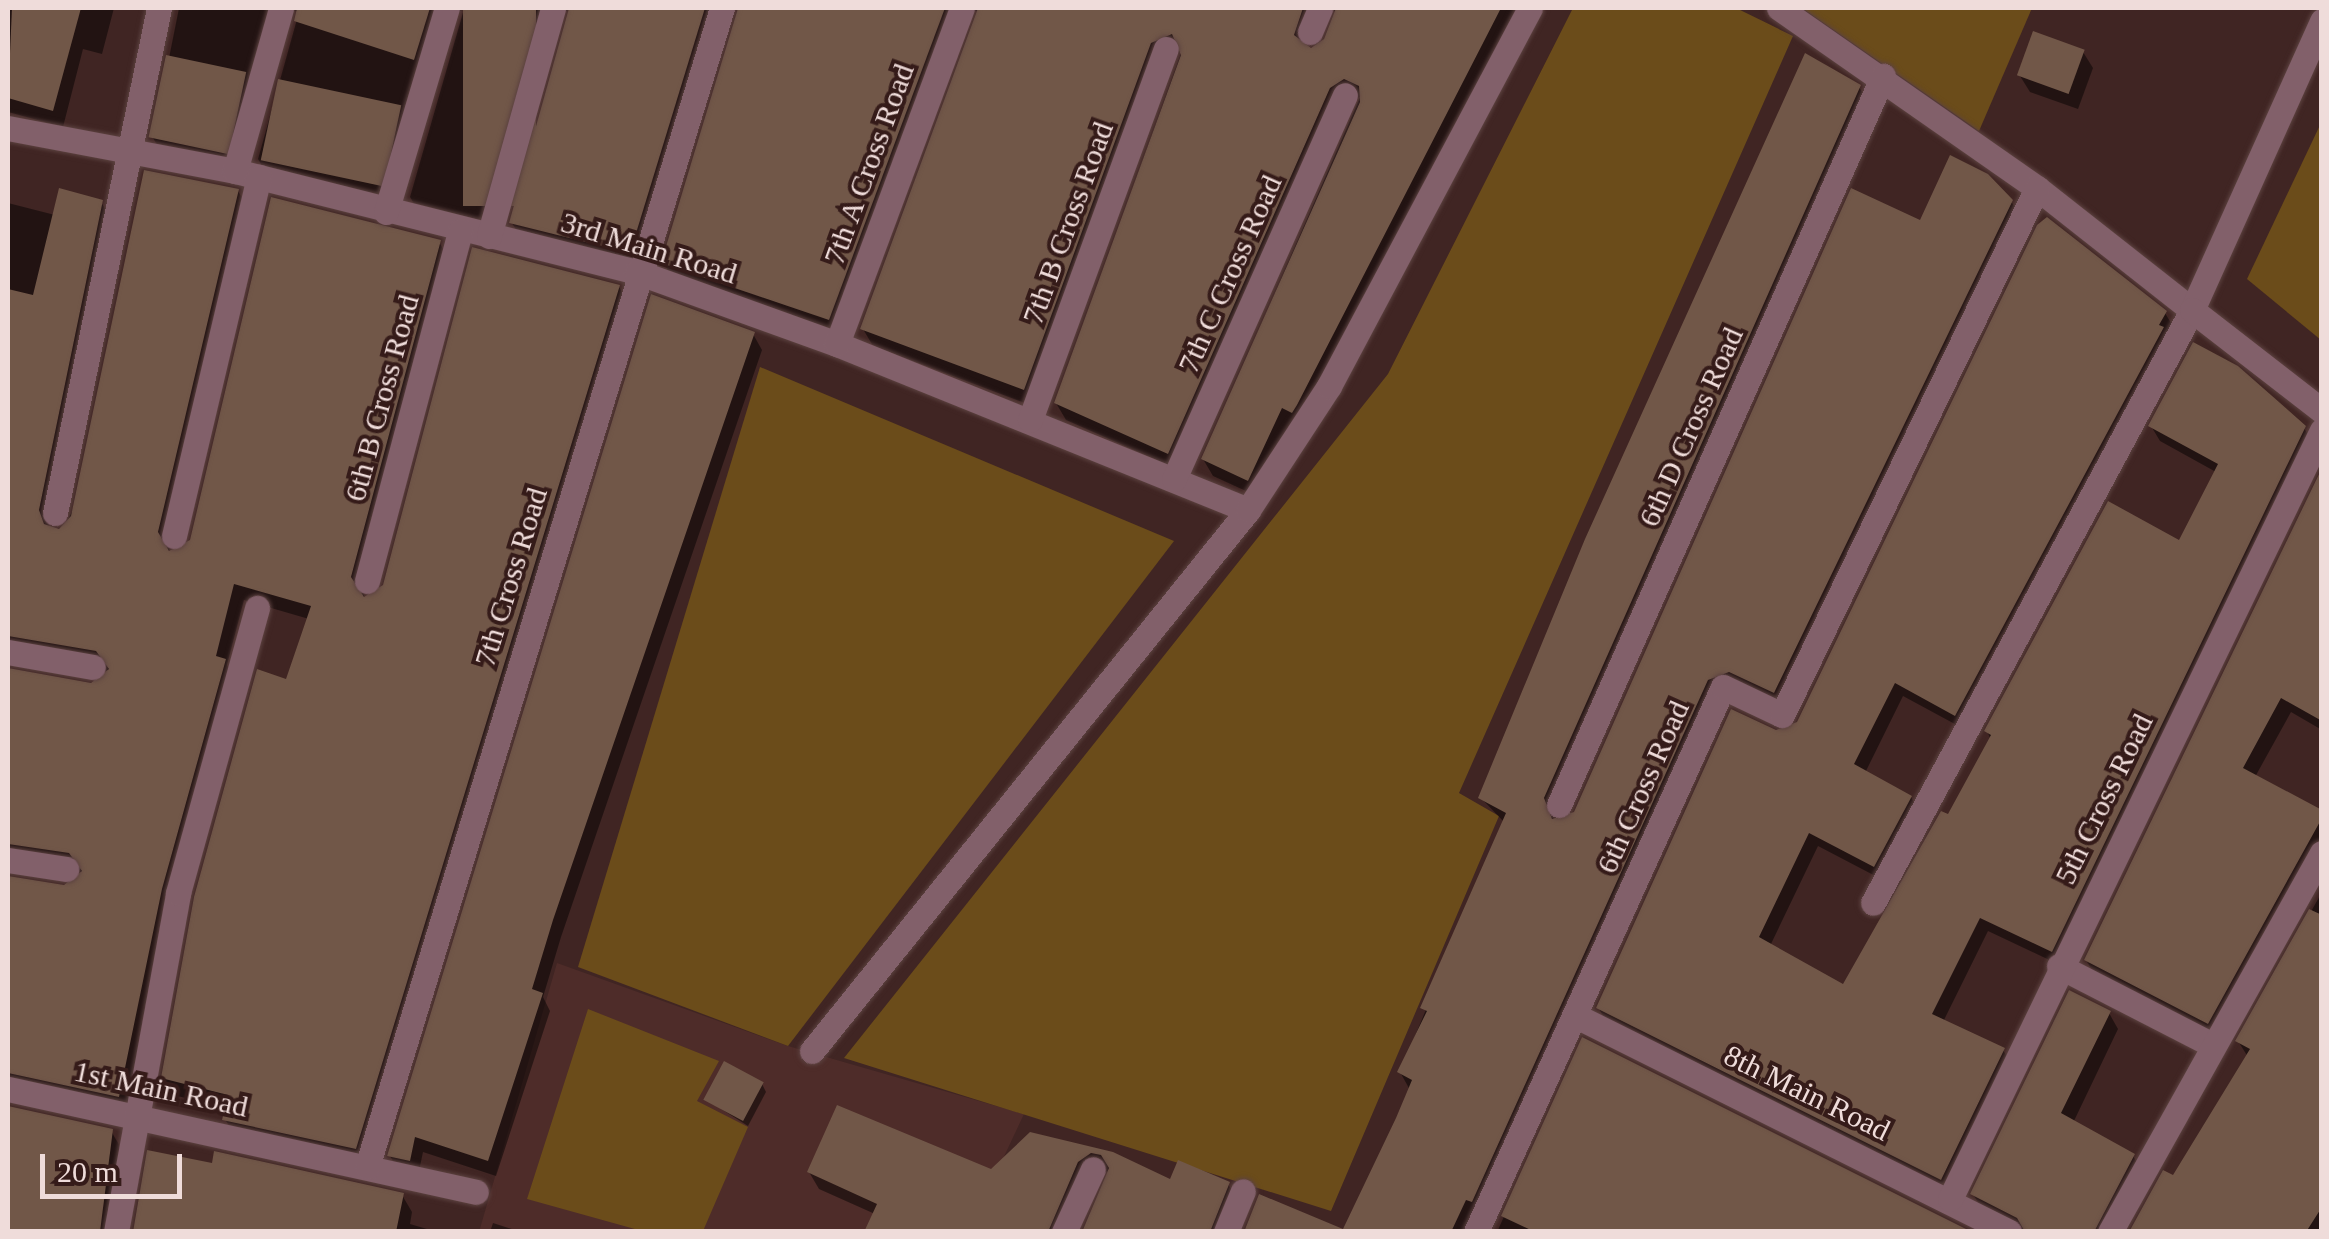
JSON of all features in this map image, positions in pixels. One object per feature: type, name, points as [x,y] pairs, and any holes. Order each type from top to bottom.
[{"type":"street","points":[[55,514],[160,8]]},
{"type":"street","points":[[174,536],[281,8]]},
{"type":"street","points":[[386,212],[446,8]]},
{"type":"street","points":[[488,236],[553,8]]},
{"type":"street","name":"7th Cross Road","points":[[366,1168],[637,272],[722,8]]},
{"type":"street","name":"7th A Cross Road","points":[[837,344],[962,8]]},
{"type":"street","points":[[812,1052],[1248,510],[1330,386],[1530,8]]},
{"type":"street","points":[[1779,8],[1884,76],[2037,188],[2322,411]]},
{"type":"street","points":[[1873,903],[2192,310],[2322,21]]},
{"type":"street","name":"7th B Cross Road","points":[[1030,420],[1166,49]]},
{"type":"street","name":"6th D Cross Road","points":[[1559,804],[1884,76]]},
{"type":"street","name":"7th C Cross Road","points":[[1174,479],[1344,94]]},
{"type":"street","name":"3rd Main Road","points":[[8,128],[247,174],[637,272],[837,344],[1248,510]]},
{"type":"street","name":"6th Cross Road","points":[[1477,1231],[1723,688],[1782,715],[2037,188]]},
{"type":"street","name":"6th B Cross Road","points":[[367,581],[460,230]]},
{"type":"street","name":"5th Cross Road","points":[[1950,1199],[2059,966],[2322,430]]},
{"type":"street","points":[[116,1232],[178,893],[257,608]]},
{"type":"street","points":[[8,652],[93,667]]},
{"type":"street","points":[[2110,1232],[2322,854]]},
{"type":"street","points":[[8,860],[66,870]]},
{"type":"street","points":[[2059,966],[2213,1045]]},
{"type":"street","name":"8th Main Road","points":[[1576,1016],[1950,1199],[2008,1232]]},
{"type":"street","name":"1st Main Road","points":[[8,1088],[476,1192]]},
{"type":"street","points":[[1064,1232],[1093,1170]]},
{"type":"street","points":[[1226,1232],[1243,1191]]},
{"type":"shaded area","points":[[1573,8],[1736,8],[1793,36],[1459,793],[1499,816],[1331,1211],[844,1058],[1388,374]]},
{"type":"shaded area","points":[[1802,8],[2032,8],[1979,131]]},
{"type":"shaded area","points":[[2321,123],[2321,340],[2247,279]]},
{"type":"shaded area","points":[[760,367],[1174,541],[788,1046],[578,967]]},
{"type":"shaded area","points":[[557,963],[788,1046],[1024,1114],[969,1231],[479,1232]]},
{"type":"shaded area","points":[[588,1009],[719,1061],[697,1101],[748,1127],[703,1231],[642,1231],[527,1199]]},
{"type":"building","points":[[12,8],[81,8],[53,111],[8,98]]},
{"type":"building","points":[[297,8],[430,8],[414,60],[294,21]]},
{"type":"building","points":[[463,8],[536,8],[536,206],[463,206]]},
{"type":"building","points":[[569,8],[705,8],[630,253],[509,223]]},
{"type":"building","points":[[738,8],[945,8],[829,320],[661,263]]},
{"type":"building","points":[[978,8],[1303,8],[1294,35],[1311,48],[1324,39],[1336,8],[1501,8],[1297,405],[1292,413],[1282,408],[1248,481],[1201,459],[1360,102],[1359,86],[1344,79],[1330,88],[1168,454],[1054,403],[1181,55],[1172,34],[1151,43],[1024,390],[860,329]]},
{"type":"building","points":[[2033,31],[2085,50],[2069,94],[2017,75]]},
{"type":"building","points":[[1805,53],[1861,85],[1544,798],[1552,819],[1574,812],[1851,188],[1920,220],[1950,155],[1988,174],[2013,200],[1774,693],[1729,672],[1708,680],[1472,1202],[1466,1200],[1451,1232],[1244,1232],[1259,1194],[1343,1229],[1396,1118],[1412,1080],[1397,1072],[1427,1011],[1420,1008],[1506,813],[1478,798],[1585,539]]},
{"type":"building","points":[[166,55],[246,72],[229,154],[149,137]]},
{"type":"building","points":[[278,79],[401,105],[384,186],[261,160]]},
{"type":"building","points":[[144,170],[239,189],[158,532],[169,551],[190,540],[271,197],[441,240],[351,577],[364,597],[383,585],[472,247],[620,285],[356,1149],[222,1120],[228,1095],[161,1078],[194,897],[257,669],[286,679],[311,606],[234,584],[216,656],[226,659],[162,889],[119,1097],[8,1073],[8,876],[64,885],[82,871],[69,853],[8,844],[8,668],[91,683],[109,669],[96,651],[8,636],[8,289],[33,295],[59,188],[103,200],[39,510],[44,524],[59,529],[71,516]]},
{"type":"building","points":[[2047,217],[2167,311],[2159,325],[2164,327],[1955,716],[1895,683],[1854,764],[1912,796],[1874,867],[1809,833],[1759,937],[1843,984],[1941,811],[1948,814],[1991,735],[1984,731],[2108,501],[2179,540],[2218,464],[2148,426],[2193,342],[2238,366],[2306,426],[2052,952],[1980,918],[1932,1014],[2005,1048],[1941,1180],[1596,1008],[1731,709],[1776,730],[1797,722],[2037,225]]},
{"type":"building","points":[[651,294],[755,332],[553,920],[532,989],[543,993],[488,1161],[415,1137],[410,1161],[387,1156]]},
{"type":"building","points":[[2322,468],[2322,721],[2281,698],[2243,768],[2322,810],[2322,818],[2208,1024],[2084,960]]},
{"type":"building","points":[[2309,909],[2322,915],[2322,1207],[2306,1232],[2129,1232],[2163,1170],[2173,1175],[2250,1049],[2235,1041]]},
{"type":"building","points":[[2069,990],[2111,1011],[2061,1113],[2135,1154],[2094,1232],[2025,1232],[2017,1218],[1970,1194]]},
{"type":"building","points":[[1582,1037],[1972,1232],[1535,1232],[1501,1216]]},
{"type":"building","points":[[724,1061],[764,1082],[743,1121],[703,1100]]},
{"type":"building","points":[[837,1105],[991,1169],[1030,1132],[1113,1152],[1170,1179],[1178,1160],[1230,1182],[1210,1232],[1082,1232],[1109,1168],[1101,1155],[1091,1153],[1078,1162],[1048,1232],[864,1232],[877,1204],[807,1172]]},
{"type":"building","points":[[8,1106],[113,1129],[100,1232],[8,1232]]},
{"type":"building","points":[[147,1150],[212,1163],[214,1151],[404,1193],[396,1232],[133,1232]]}]
